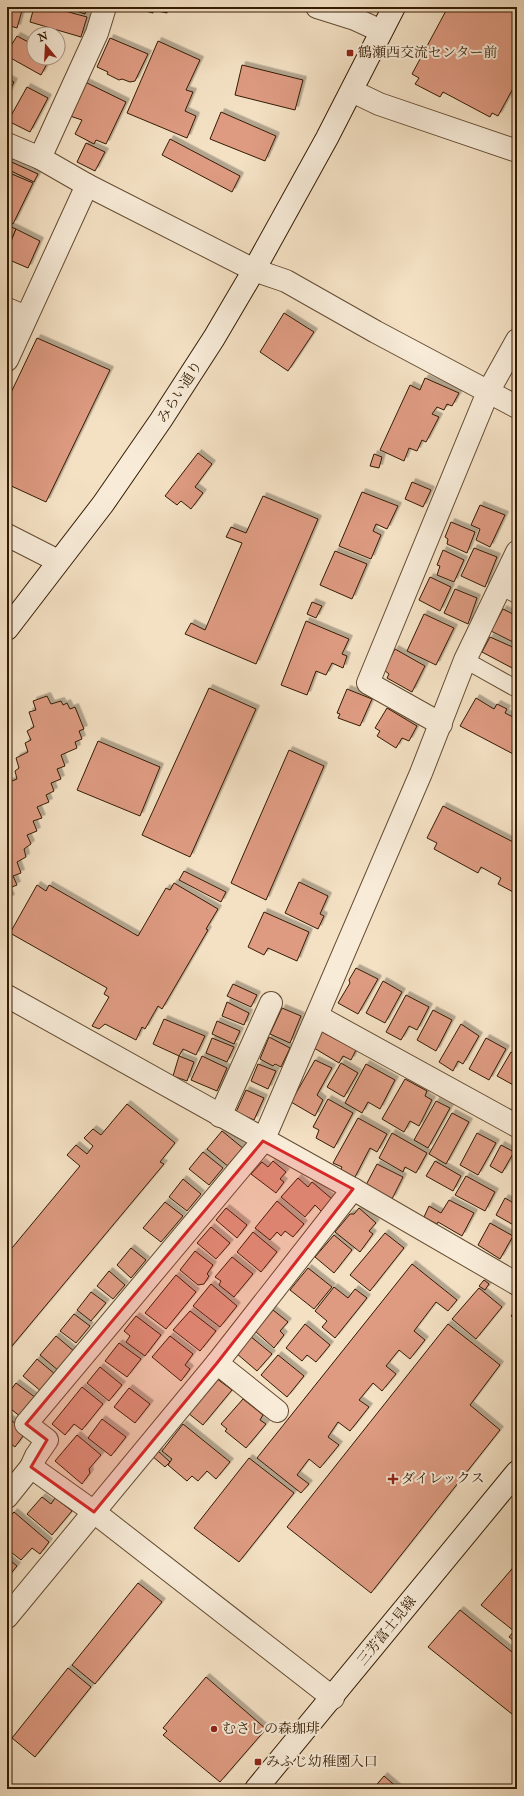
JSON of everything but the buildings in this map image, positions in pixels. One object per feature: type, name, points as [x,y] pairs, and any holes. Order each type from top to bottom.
[{"type":"street","points":[[40,158],[97,33],[105,7]]},
{"type":"street","points":[[317,7],[355,19],[381,31]]},
{"type":"street","name":"みらい通り","points":[[7,629],[102,504],[161,420],[214,338],[254,270],[327,138],[394,7]]},
{"type":"street","points":[[352,91],[379,104],[517,151]]},
{"type":"street","points":[[7,144],[40,158],[87,185],[254,270],[286,281],[517,407]]},
{"type":"street","points":[[7,360],[17,313],[87,185]]},
{"type":"street","points":[[441,724],[368,683],[488,392],[517,340]]},
{"type":"street","points":[[7,535],[58,561]]},
{"type":"street","points":[[7,1497],[31,1467],[36,1456],[47,1440],[26,1424],[263,1140],[441,724],[466,660],[509,591],[517,552]]},
{"type":"street","points":[[7,996],[353,1189],[517,1284]]},
{"type":"street","points":[[220,1116],[271,1003]]},
{"type":"street","points":[[317,1016],[517,1126]]},
{"type":"street","points":[[7,1617],[217,1363],[353,1189]]},
{"type":"street","points":[[217,1363],[277,1411]]},
{"type":"street","points":[[31,1467],[94,1512],[333,1698]]},
{"type":"street","name":"三芳富士見線","points":[[256,1789],[333,1698],[517,1472]]},
{"type":"lane","points":[[466,660],[517,689]]},
{"type":"highlighted area","points":[[263,1141],[353,1189],[217,1363],[94,1512],[31,1467],[47,1440],[26,1424]]},
{"type":"place","name":"鶴瀬西交流センター前","points":[[350,53]]},
{"type":"place","name":"ダイレックス","points":[[393,1479]]},
{"type":"place","name":"むさしの森珈琲","points":[[214,1729]]},
{"type":"place","name":"みふじ幼稚園入口","points":[[258,1762]]}]
